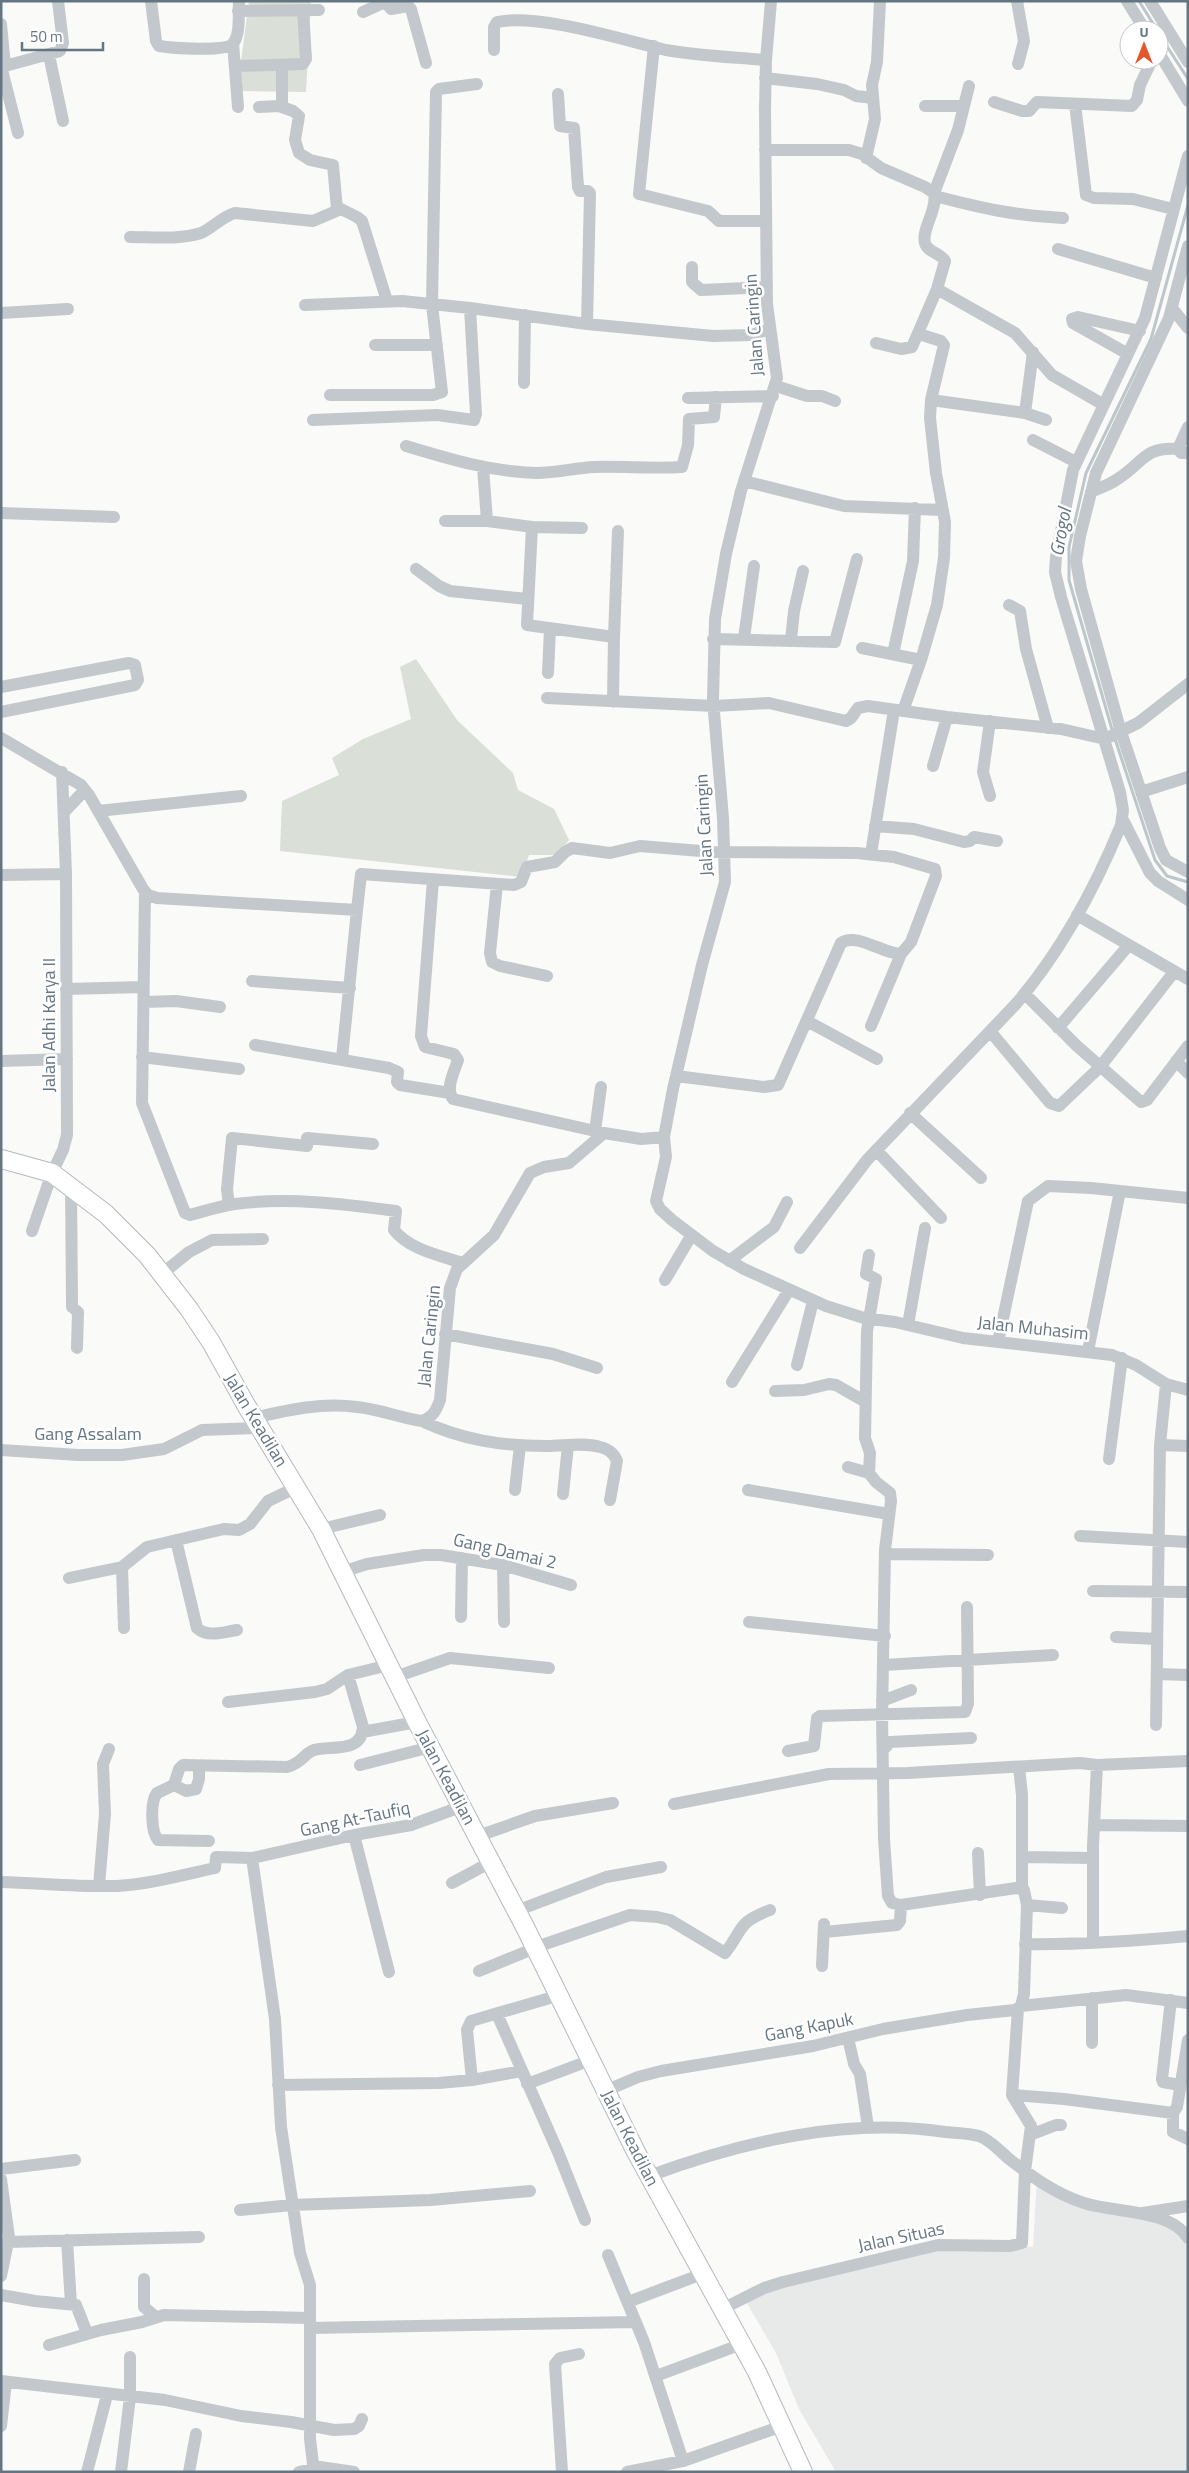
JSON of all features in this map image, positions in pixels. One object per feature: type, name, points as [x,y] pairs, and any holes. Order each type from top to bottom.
[{"type":"main road","name":"Jalan Keadilan","points":[[1,1159],[52,1173],[90,1200],[125,1232],[162,1274],[211,1342],[256,1423],[347,1570],[416,1720],[463,1806],[483,1834],[491,1862],[560,1995],[591,2060],[616,2085],[649,2176],[702,2274],[728,2306],[742,2344],[803,2472]]},
{"type":"street","points":[[5,66],[49,55],[60,50],[63,43],[58,1]]},
{"type":"street","points":[[151,1],[156,41],[159,46],[220,48],[228,47],[234,43]]},
{"type":"street","name":"Jalan Caringin","points":[[691,1236],[660,1209],[656,1201],[666,1157],[664,1137],[676,1076],[702,965],[723,894],[726,873],[714,706],[713,639],[726,554],[744,481],[775,391],[777,370],[769,329],[767,287],[765,150],[765,78],[771,1]]},
{"type":"street","points":[[866,158],[874,128],[872,85],[877,62],[880,1]]},
{"type":"street","points":[[1017,1],[1024,41],[1018,64]]},
{"type":"street","points":[[1127,1],[1139,20]]},
{"type":"street","points":[[1150,1],[1188,62]]},
{"type":"street","points":[[363,12],[387,2],[391,9],[408,6],[411,8],[426,63]]},
{"type":"street","points":[[238,107],[234,43],[238,6],[319,10]]},
{"type":"street","points":[[236,66],[299,65],[305,62],[303,10]]},
{"type":"street","points":[[494,50],[495,24],[501,21],[535,21],[671,50],[766,60]]},
{"type":"street","points":[[1,24],[5,66],[2,72],[6,113],[18,134]]},
{"type":"street","points":[[654,46],[638,194],[708,211],[720,221],[766,221]]},
{"type":"street","points":[[49,55],[63,121]]},
{"type":"street","points":[[279,106],[283,99],[282,65]]},
{"type":"street","points":[[1169,69],[1188,100]]},
{"type":"street","points":[[994,102],[1022,111],[1029,111],[1035,103],[1128,106],[1135,104],[1140,85],[1147,70]]},
{"type":"street","points":[[765,78],[816,84],[844,90],[856,96],[873,98]]},
{"type":"street","points":[[330,395],[441,393],[443,390],[432,304],[436,92],[447,87],[477,84]]},
{"type":"street","points":[[876,343],[910,349],[916,344],[937,289],[944,262],[941,256],[927,247],[925,240],[935,195],[958,130],[969,86]]},
{"type":"street","points":[[558,94],[560,126],[574,128],[578,187],[580,191],[588,191],[590,193],[587,324]]},
{"type":"street","points":[[1076,104],[1086,195],[1094,198],[1133,200],[1173,209]]},
{"type":"street","points":[[258,107],[279,106],[293,111],[299,116],[295,140],[299,153],[310,160],[333,165],[337,209]]},
{"type":"street","points":[[925,106],[964,106]]},
{"type":"street","points":[[765,150],[845,149],[858,153],[881,168],[925,187],[935,195],[986,209],[1029,217],[1063,218]]},
{"type":"street","points":[[1188,156],[1140,331],[1076,462],[1057,546],[1056,572],[1069,625],[1120,792],[1122,818],[1150,873],[1158,881],[1188,900]]},
{"type":"street","points":[[130,238],[201,233],[224,217],[234,214],[313,221],[337,209],[352,214],[362,221],[387,301]]},
{"type":"street","points":[[1188,246],[1172,308],[1124,416],[1100,464],[1078,545],[1077,569],[1120,732],[1163,855],[1173,865],[1188,872]]},
{"type":"street","points":[[1058,249],[1156,278]]},
{"type":"street","points":[[692,267],[692,282],[701,290],[767,287]]},
{"type":"street","points":[[937,289],[1015,333],[1033,352],[1046,370],[1061,382],[1104,405]]},
{"type":"street","points":[[305,305],[387,301],[432,304],[587,324],[713,336],[752,335],[769,329]]},
{"type":"street","points":[[313,420],[437,415],[474,420],[475,380],[470,308]]},
{"type":"street","points":[[1172,308],[1188,328]]},
{"type":"street","points":[[1,313],[68,309]]},
{"type":"street","points":[[524,384],[525,315]]},
{"type":"street","points":[[1128,354],[1074,324],[1072,319],[1076,317],[1084,318],[1140,331]]},
{"type":"street","points":[[871,854],[899,710],[922,660],[941,585],[946,535],[930,418],[931,400],[944,345],[920,334]]},
{"type":"street","points":[[375,346],[437,345]]},
{"type":"street","points":[[1025,413],[1033,352]]},
{"type":"street","points":[[688,398],[775,391],[807,396],[822,396],[836,401]]},
{"type":"street","points":[[406,446],[460,463],[538,473],[594,467],[651,469],[682,467],[688,445],[689,419],[714,417],[716,397]]},
{"type":"street","points":[[931,400],[1025,413],[1046,420]]},
{"type":"street","points":[[1091,492],[1116,481],[1150,452],[1163,448],[1183,451],[1188,427]]},
{"type":"street","points":[[1033,440],[1076,462]]},
{"type":"street","points":[[483,467],[487,521]]},
{"type":"street","points":[[744,481],[844,506],[942,510]]},
{"type":"street","points":[[893,654],[913,561],[915,508]]},
{"type":"street","points":[[1,513],[114,517]]},
{"type":"street","points":[[445,521],[487,521],[532,527],[582,528]]},
{"type":"street","points":[[532,527],[527,624],[550,629],[614,637]]},
{"type":"street","points":[[614,702],[614,637],[618,531]]},
{"type":"street","points":[[713,639],[744,638],[835,642],[856,559]]},
{"type":"street","points":[[744,638],[754,566]]},
{"type":"street","points":[[416,569],[438,586],[450,591],[527,599]]},
{"type":"street","points":[[791,640],[794,611],[803,571]]},
{"type":"street","points":[[1010,604],[1020,611],[1026,649],[1048,728]]},
{"type":"street","points":[[548,673],[550,629]]},
{"type":"street","points":[[862,648],[922,660]]},
{"type":"street","points":[[1,687],[128,663],[135,665],[138,680],[135,686],[1,712]]},
{"type":"street","points":[[547,698],[714,706],[769,703],[846,721],[851,718],[858,708],[864,706],[1048,728],[1105,739],[1142,720],[1188,684]]},
{"type":"street","points":[[933,766],[947,717]]},
{"type":"street","points":[[990,721],[983,766],[985,783],[990,796]]},
{"type":"street","points":[[1,738],[62,772],[85,790],[146,892],[141,1094],[144,1111],[185,1213],[190,1214],[229,1205],[250,1203],[315,1202],[396,1211],[394,1230],[400,1238],[410,1245],[462,1263]]},
{"type":"street","name":"Jalan Adhi Karya II","points":[[32,1231],[52,1173],[66,1141],[66,874],[62,772]]},
{"type":"street","points":[[1142,792],[1188,777]]},
{"type":"street","points":[[64,812],[85,790]]},
{"type":"street","points":[[98,810],[241,796]]},
{"type":"street","points":[[800,1248],[859,1169],[910,1113],[1025,994],[1047,966],[1077,915],[1110,849],[1122,818]]},
{"type":"street","points":[[875,826],[914,829],[964,842],[970,841],[974,837],[997,841]]},
{"type":"street","points":[[342,1058],[361,874],[518,884],[527,867],[555,862],[572,848],[610,853],[640,846],[725,852],[811,851],[871,854],[894,857],[935,869],[937,872],[911,942],[901,954],[871,1026]]},
{"type":"street","points":[[1,875],[66,874]]},
{"type":"street","points":[[433,880],[421,1036],[425,1047],[457,1056],[450,1093],[453,1099],[599,1132],[641,1139],[664,1137]]},
{"type":"street","points":[[497,884],[490,953],[492,962],[500,966],[548,976]]},
{"type":"street","points":[[146,892],[163,898],[357,910]]},
{"type":"street","points":[[1077,915],[1188,979]]},
{"type":"street","points":[[676,1076],[774,1087],[782,1078],[837,949],[844,941],[856,940],[892,954],[901,954]]},
{"type":"street","points":[[1058,1028],[1128,946]]},
{"type":"street","points":[[990,1031],[1054,1106],[1062,1104],[1100,1066],[1174,972]]},
{"type":"street","points":[[252,981],[350,988]]},
{"type":"street","points":[[66,989],[144,987]]},
{"type":"street","points":[[1025,994],[1058,1028],[1143,1102],[1147,1100],[1188,1046]]},
{"type":"street","points":[[144,1002],[176,1001],[220,1007]]},
{"type":"street","points":[[807,1022],[877,1059]]},
{"type":"street","points":[[255,1045],[342,1058],[396,1070],[398,1072],[397,1082],[407,1088],[450,1093]]},
{"type":"street","points":[[142,1057],[239,1068]]},
{"type":"street","points":[[1,1062],[67,1059]]},
{"type":"street","points":[[1176,1062],[1188,1073]]},
{"type":"street","points":[[599,1132],[601,1087]]},
{"type":"street","points":[[910,1113],[981,1178]]},
{"type":"street","name":"Jalan Caringin","points":[[422,1421],[433,1414],[440,1400],[450,1288],[455,1274],[462,1263],[494,1235],[530,1174],[539,1169],[569,1163],[599,1132]]},
{"type":"street","points":[[229,1205],[227,1189],[232,1138],[307,1146],[306,1138],[373,1144]]},
{"type":"street","points":[[876,1150],[941,1218]]},
{"type":"street","points":[[71,1186],[72,1307],[78,1312],[77,1348]]},
{"type":"street","points":[[998,1342],[1028,1201],[1048,1186],[1188,1198]]},
{"type":"street","points":[[1088,1351],[1120,1191]]},
{"type":"street","points":[[729,1260],[774,1227],[787,1202]]},
{"type":"street","points":[[908,1324],[924,1228]]},
{"type":"street","points":[[665,1280],[691,1236]]},
{"type":"street","name":"Jalan Muhasim","points":[[691,1236],[729,1260],[789,1290],[812,1300],[868,1318],[908,1324],[949,1335],[1088,1351],[1122,1358],[1166,1384],[1188,1390]]},
{"type":"street","points":[[162,1274],[189,1252],[212,1240],[263,1238]]},
{"type":"street","points":[[869,1255],[866,1274],[875,1276],[876,1280],[868,1318],[864,1424],[870,1453],[869,1472],[876,1482],[890,1492],[885,1554],[885,1636],[882,1701],[882,1774],[887,1891],[892,1903],[900,1905],[1022,1889]]},
{"type":"street","points":[[732,1382],[789,1290]]},
{"type":"street","points":[[797,1365],[812,1300]]},
{"type":"street","points":[[445,1334],[553,1354],[597,1368]]},
{"type":"street","points":[[1109,1459],[1122,1358]]},
{"type":"street","points":[[775,1391],[804,1390],[829,1384],[836,1385],[864,1401]]},
{"type":"street","points":[[1156,1725],[1160,1445],[1166,1384]]},
{"type":"street","points":[[256,1423],[301,1408],[329,1405],[358,1407],[422,1421],[473,1440],[520,1445],[600,1447],[615,1455],[616,1471],[610,1500]]},
{"type":"street","name":"Gang Assalam","points":[[1,1450],[78,1455],[136,1453],[164,1449],[202,1430],[256,1423]]},
{"type":"street","points":[[515,1490],[520,1445]]},
{"type":"street","points":[[563,1494],[568,1445]]},
{"type":"street","points":[[1160,1445],[1188,1446]]},
{"type":"street","points":[[848,1467],[869,1472]]},
{"type":"street","points":[[69,1578],[122,1567],[147,1547],[224,1529],[238,1530],[250,1524],[268,1501],[295,1488]]},
{"type":"street","points":[[748,1490],[889,1514]]},
{"type":"street","points":[[321,1530],[380,1515]]},
{"type":"street","points":[[1080,1536],[1188,1542]]},
{"type":"street","points":[[176,1540],[197,1628],[202,1633],[210,1634],[237,1630]]},
{"type":"street","points":[[885,1554],[988,1555]]},
{"type":"street","name":"Gang Damai 2","points":[[347,1570],[424,1555],[462,1558],[503,1565],[571,1585]]},
{"type":"street","points":[[461,1617],[462,1558]]},
{"type":"street","points":[[503,1565],[504,1622]]},
{"type":"street","points":[[122,1567],[124,1628]]},
{"type":"street","points":[[1093,1591],[1188,1592]]},
{"type":"street","points":[[788,1751],[814,1746],[816,1718],[820,1716],[882,1716],[965,1712],[968,1704],[967,1607]]},
{"type":"street","points":[[749,1622],[885,1636]]},
{"type":"street","points":[[1116,1638],[1157,1639]]},
{"type":"street","points":[[884,1664],[1054,1655]]},
{"type":"street","points":[[228,1702],[315,1692],[327,1689],[348,1675],[392,1671],[454,1658],[549,1668]]},
{"type":"street","points":[[1157,1674],[1188,1675]]},
{"type":"street","points":[[209,1841],[162,1841],[156,1838],[154,1831],[155,1796],[174,1785],[181,1766],[287,1767],[299,1764],[313,1750],[348,1747],[355,1742],[362,1730],[348,1675]]},
{"type":"street","points":[[882,1701],[911,1690]]},
{"type":"street","points":[[362,1730],[416,1720]]},
{"type":"street","points":[[882,1750],[890,1742],[970,1738]]},
{"type":"street","points":[[360,1764],[431,1746]]},
{"type":"street","points":[[1,1882],[99,1886],[105,1814],[103,1764],[109,1749]]},
{"type":"street","points":[[674,1804],[829,1774],[882,1774],[1019,1768],[1080,1763],[1188,1761]]},
{"type":"street","points":[[1093,1942],[1093,1858],[1097,1764]]},
{"type":"street","points":[[174,1785],[186,1791],[196,1789],[199,1779],[199,1766]]},
{"type":"street","points":[[1019,1768],[1022,1795],[1022,1889],[1026,1894],[1027,1905],[1024,1994],[1020,2008],[1012,2095],[1014,2102],[1028,2118],[1030,2135],[1025,2171]]},
{"type":"street","points":[[483,1834],[535,1816],[612,1804]]},
{"type":"street","name":"Gang At-Taufiq","points":[[99,1886],[134,1884],[215,1868],[216,1857],[252,1858],[354,1835],[418,1824],[463,1806]]},
{"type":"street","points":[[1094,1825],[1188,1826]]},
{"type":"street","points":[[354,1835],[389,1972]]},
{"type":"street","points":[[978,1853],[980,1894]]},
{"type":"street","points":[[1022,1857],[1093,1858]]},
{"type":"street","points":[[252,1858],[276,2018],[278,2085],[292,2205],[300,2253],[310,2285],[310,2425],[314,2470]]},
{"type":"street","points":[[452,1883],[491,1862]]},
{"type":"street","points":[[516,1911],[606,1877],[661,1867]]},
{"type":"street","points":[[822,1966],[824,1928],[897,1925],[900,1921],[900,1905]]},
{"type":"street","points":[[1027,1905],[1062,1908]]},
{"type":"street","points":[[478,1971],[612,1920],[630,1915],[644,1915],[670,1920],[724,1953],[750,1917],[770,1910]]},
{"type":"street","points":[[1025,1944],[1065,1945],[1188,1936]]},
{"type":"street","points":[[472,2080],[468,2026],[471,2021],[560,1995]]},
{"type":"street","name":"Gang Kapuk","points":[[616,2085],[661,2071],[848,2038],[883,2029],[1020,2008],[1092,1998],[1126,1996],[1188,2003]]},
{"type":"street","points":[[1092,1998],[1092,2042]]},
{"type":"street","points":[[1171,2000],[1162,2079],[1163,2082],[1168,2084],[1180,2085]]},
{"type":"street","points":[[497,2014],[558,2152],[585,2220]]},
{"type":"street","points":[[848,2038],[854,2064],[860,2074],[868,2127]]},
{"type":"street","points":[[1188,2040],[1177,2107],[1173,2113],[1173,2132],[1188,2140]]},
{"type":"street","points":[[527,2084],[591,2060]]},
{"type":"street","points":[[278,2085],[384,2085],[472,2080],[522,2071]]},
{"type":"street","points":[[1012,2095],[1064,2099],[1173,2113]]},
{"type":"street","points":[[1030,2135],[1056,2125],[1061,2126]]},
{"type":"street","points":[[649,2176],[675,2166],[783,2139],[868,2127],[916,2128],[981,2137],[1048,2187],[1070,2198],[1103,2208],[1139,2214],[1174,2223],[1188,2238]]},
{"type":"street","points":[[1,2169],[75,2160]]},
{"type":"street","name":"Jalan Situas","points":[[728,2306],[748,2296],[802,2277],[938,2245],[1019,2245],[1023,2239],[1025,2171]]},
{"type":"street","points":[[1,2179],[3,2213],[8,2242],[1,2276]]},
{"type":"street","points":[[240,2210],[292,2205],[431,2200],[530,2192]]},
{"type":"street","points":[[1139,2214],[1188,2206]]},
{"type":"street","points":[[8,2242],[199,2237]]},
{"type":"street","points":[[67,2240],[71,2304]]},
{"type":"street","points":[[608,2255],[656,2376],[683,2461]]},
{"type":"street","points":[[628,2302],[702,2274]]},
{"type":"street","points":[[144,2279],[144,2307],[156,2316]]},
{"type":"street","points":[[1,2295],[35,2301],[71,2304],[79,2308],[87,2333]]},
{"type":"street","points":[[49,2345],[87,2333],[142,2322],[156,2316],[175,2314],[310,2323],[636,2322]]},
{"type":"street","points":[[656,2376],[742,2344]]},
{"type":"street","points":[[562,2472],[555,2364],[560,2358],[579,2354]]},
{"type":"street","points":[[121,2472],[130,2397],[130,2358]]},
{"type":"street","points":[[1,2426],[4,2382],[165,2400],[241,2416],[346,2431],[359,2426],[362,2419]]},
{"type":"street","points":[[87,2472],[107,2395]]},
{"type":"street","points":[[627,2472],[683,2461],[782,2426]]},
{"type":"street","points":[[188,2472],[196,2434]]},
{"type":"street","points":[[299,2472],[314,2470],[354,2472]]},
{"type":"shaded area","points":[[249,1],[311,1],[306,92],[237,91]]},
{"type":"shaded area","points":[[416,659],[457,720],[513,773],[518,790],[554,809],[569,840],[556,855],[529,855],[521,877],[280,851],[282,801],[339,775],[332,758],[363,739],[411,719],[400,667]]},
{"type":"shaded area","points":[[1037,2178],[1089,2200],[1132,2209],[1188,2237],[1188,2472],[836,2472],[799,2409],[776,2353],[741,2293],[941,2239],[1033,2247]]},
{"type":"waterway","name":"Grogol","points":[[1139,1],[1151,20]]},
{"type":"waterway","name":"Grogol","points":[[1169,50],[1188,79]]},
{"type":"waterway","name":"Grogol","points":[[1113,733],[1069,580],[1069,547],[1086,473],[1151,339],[1188,205]]},
{"type":"waterway","name":"Grogol","points":[[1115,739],[1155,860],[1167,876],[1188,882]]}]
